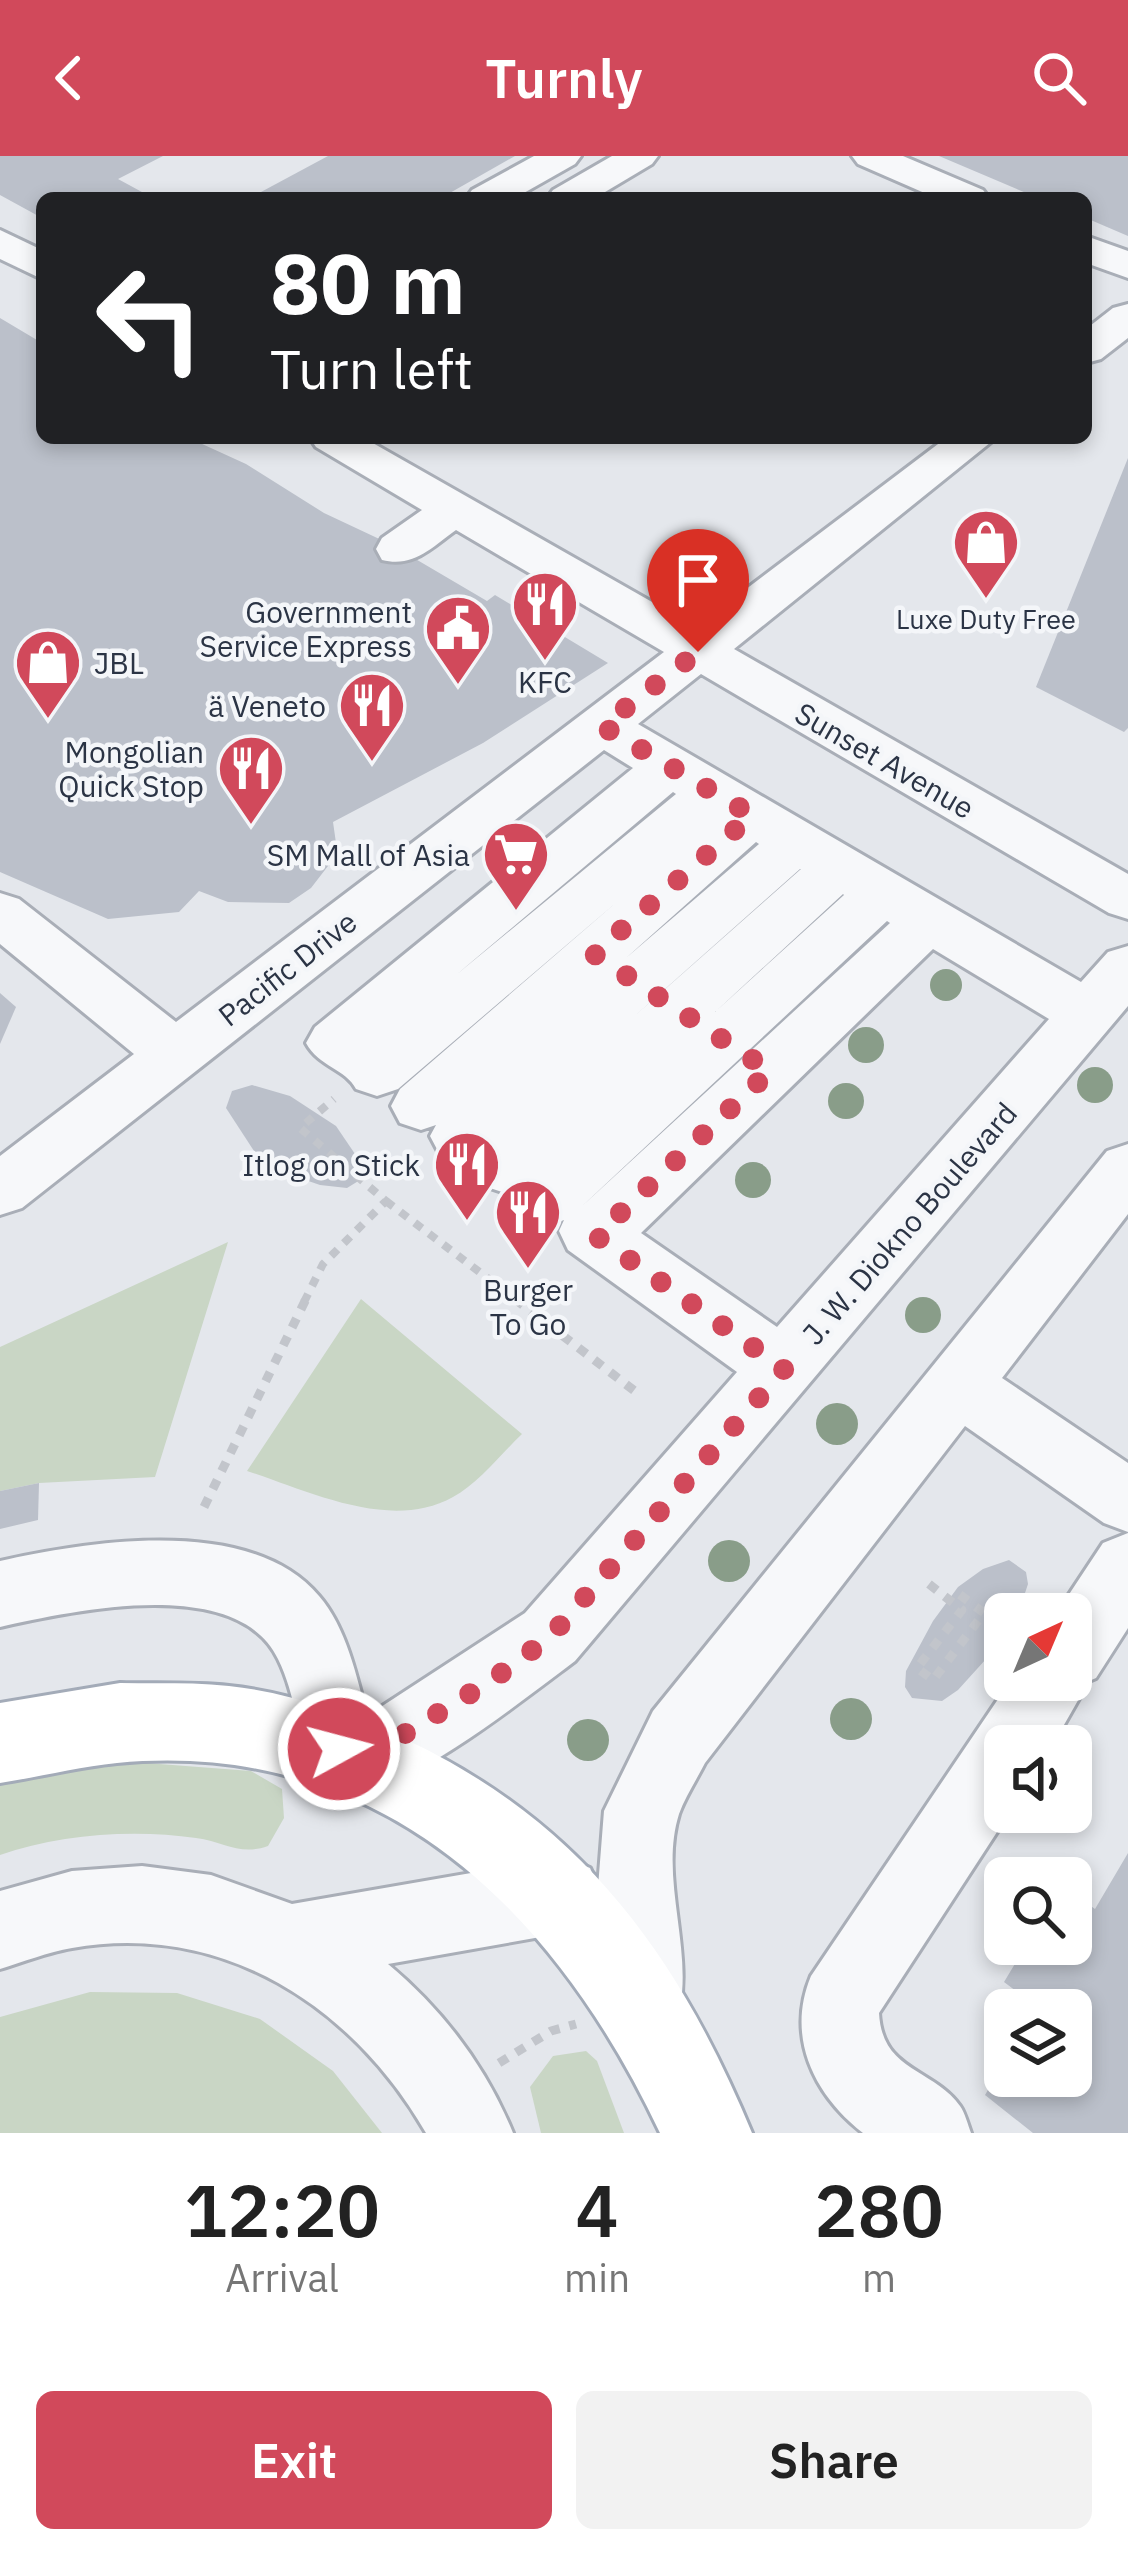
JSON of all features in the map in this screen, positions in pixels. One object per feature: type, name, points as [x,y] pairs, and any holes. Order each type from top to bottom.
[{"type":"main road","points":[[0,1743],[59,1728],[153,1719],[245,1725],[352,1754],[466,1813],[563,1895],[645,2003],[682,2072],[707,2133]]},
{"type":"street","points":[[497,192],[562,156]]},
{"type":"street","points":[[577,192],[639,156]]},
{"type":"street","points":[[871,156],[975,192]]},
{"type":"street","points":[[0,242],[26,270]]},
{"type":"street","points":[[1092,251],[1128,266]]},
{"type":"street","points":[[1092,345],[1128,317]]},
{"type":"street","name":"Sunset Avenue","points":[[342,444],[1128,899]]},
{"type":"street","name":"Pacific Drive","points":[[0,1190],[966,444]]},
{"type":"street","points":[[399,550],[454,509]]},
{"type":"street","points":[[602,726],[1088,1013]]},
{"type":"street","points":[[467,1144],[798,841]]},
{"type":"street","points":[[467,1144],[798,841]]},
{"type":"street","points":[[467,1144],[798,841]]},
{"type":"street","points":[[784,1369],[467,1144],[335,1042],[638,983],[798,841]]},
{"type":"street","points":[[0,914],[175,1054]]},
{"type":"street","name":"J. W. Diokno Boulevard","points":[[352,1754],[492,1680],[550,1637],[1128,968]]},
{"type":"street","points":[[645,2003],[636,1890],[641,1811],[679,1737],[1128,1169]]},
{"type":"street","points":[[958,1384],[1128,1502]]},
{"type":"street","points":[[1092,1621],[1128,1566]]},
{"type":"street","points":[[0,1594],[110,1574],[184,1574],[243,1584],[292,1616],[352,1754]]},
{"type":"street","points":[[930,2133],[852,2071],[838,2040],[839,2004],[984,1786]]},
{"type":"street","points":[[294,1942],[563,1895]]},
{"type":"street","points":[[0,1930],[91,1907],[161,1906],[229,1918],[294,1942],[354,1981],[407,2031],[462,2113]]},
{"type":"path","points":[[467,1144],[300,1128],[386,1201],[636,1392]]},
{"type":"path","points":[[204,1507],[322,1264],[386,1201]]},
{"type":"path","points":[[929,1584],[962,1610],[917,1668],[933,1680],[984,1613],[956,1591]]},
{"type":"path","points":[[462,2113],[551,2031],[645,2003]]},
{"type":"green space","points":[[228,1242],[155,1477],[39,1483],[0,1491],[0,1347]]},
{"type":"green space","points":[[361,1299],[522,1434],[471,1484],[429,1507],[403,1511],[350,1505],[247,1471]]},
{"type":"green space","points":[[107,1760],[251,1771],[282,1789],[284,1818],[268,1846],[258,1849],[172,1835],[122,1834],[47,1842],[0,1855],[0,1781]]},
{"type":"green space","points":[[90,1992],[177,1993],[260,2019],[333,2071],[382,2133],[0,2133],[0,2017]]},
{"type":"green space","points":[[586,2051],[597,2061],[624,2133],[541,2133],[530,2087],[553,2056]]},
{"type":"building","points":[[0,156],[163,156],[118,179],[142,192],[36,192],[36,215],[0,195]]},
{"type":"building","points":[[328,156],[515,156],[452,192],[261,192]]},
{"type":"building","points":[[939,156],[1128,156],[1128,236],[1092,221],[1092,192],[1024,192]]},
{"type":"building","points":[[0,318],[36,339],[36,444],[202,444],[246,464],[324,513],[390,544],[487,601],[495,595],[608,663],[483,743],[333,822],[336,843],[328,866],[311,888],[289,903],[228,902],[199,891],[179,912],[108,919],[0,872]]},
{"type":"building","points":[[1128,458],[1128,728],[1124,732],[1036,687]]},
{"type":"building","points":[[0,993],[16,1007],[0,1044]]},
{"type":"building","points":[[252,1085],[290,1096],[336,1126],[355,1154],[360,1180],[347,1188],[320,1185],[285,1173],[254,1151],[226,1108],[232,1091]]},
{"type":"building","points":[[39,1483],[38,1520],[0,1529],[0,1491]]},
{"type":"building","points":[[1009,1560],[1026,1572],[1025,1593],[984,1593],[984,1661],[942,1701],[912,1698],[905,1687],[906,1671],[933,1621],[958,1587],[983,1569]]},
{"type":"building","points":[[1128,1853],[1128,2133],[1033,2133],[988,2097],[1092,2097],[1092,1989],[1013,1989],[1004,1982],[1014,1965],[1092,1965],[1092,1907],[1095,1909]]},
{"type":"place","name":"Luxe Duty Free","points":[[986,601]]},
{"type":"place","name":"KFC","points":[[545,663]]},
{"type":"place","name":"Government Service Express","points":[[458,687]]},
{"type":"place","name":"JBL","points":[[48,721]]},
{"type":"place","name":"ä Veneto","points":[[372,764]]},
{"type":"place","name":"Mongolian Quick Stop","points":[[251,827]]},
{"type":"place","name":"SM Mall of Asia","points":[[516,913]]},
{"type":"place","name":"Itlog on Stick","points":[[467,1223]]},
{"type":"place","name":"Burger To Go","points":[[528,1271]]},
{"type":"route","points":[[339,1749],[364,1759],[492,1680],[550,1637],[784,1369],[596,1236],[770,1071],[594,954],[752,815],[602,726],[698,652]]}]
